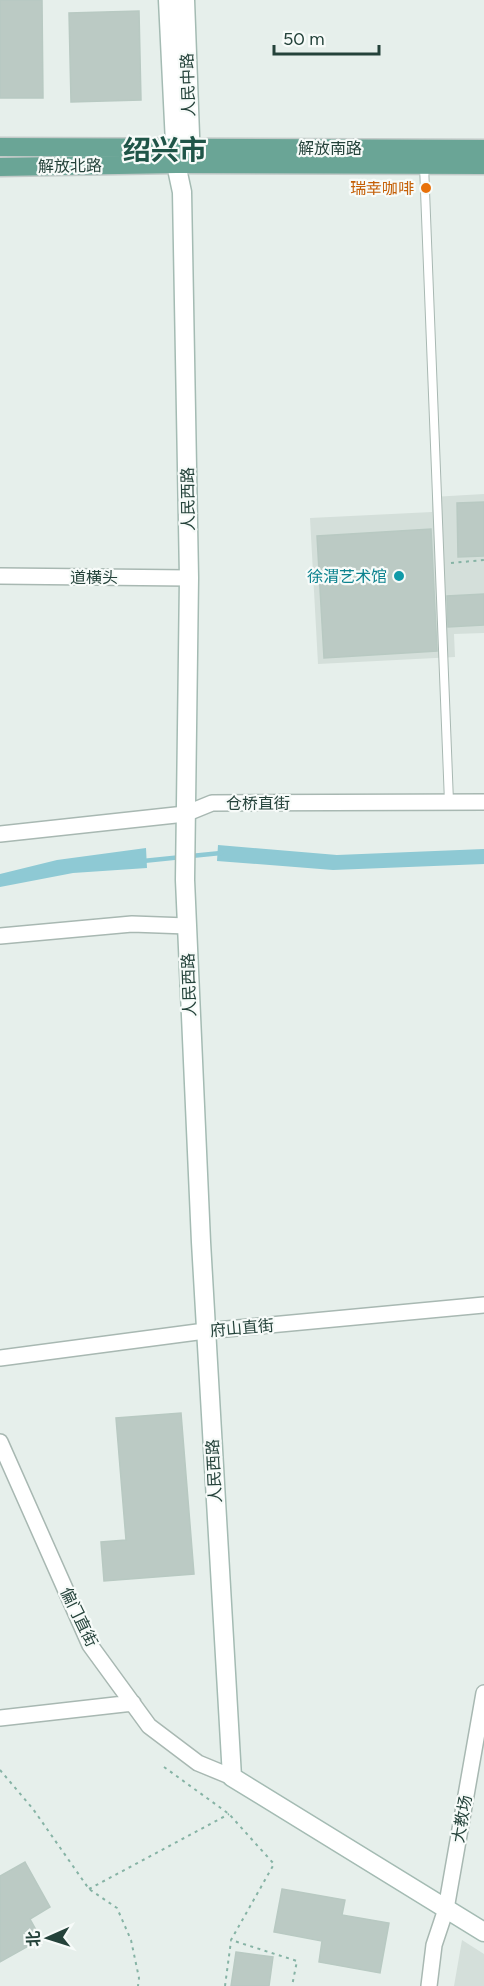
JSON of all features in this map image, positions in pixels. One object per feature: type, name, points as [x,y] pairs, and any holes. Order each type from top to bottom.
[{"type":"main road","name":"人民中路","points":[[168,0],[183,155]]},
{"type":"main road","name":"人民中路","points":[[182,192],[185,0]]},
{"type":"main road","name":"解放北路","points":[[0,147],[183,155]]},
{"type":"main road","name":"解放南路","points":[[183,155],[484,149]]},
{"type":"main road","name":"解放北路","points":[[0,168],[183,155]]},
{"type":"main road","name":"解放南路","points":[[183,155],[424,165],[484,165]]},
{"type":"main road","name":"人民西路","points":[[182,192],[189,578],[185,880],[206,1331],[232,1777]]},
{"type":"main road","points":[[232,1777],[484,1932]]},
{"type":"street","name":"道横头","points":[[0,576],[189,578]]},
{"type":"street","name":"仓桥直街","points":[[0,834],[185,814],[212,803],[484,802]]},
{"type":"street","points":[[0,936],[132,924],[187,926]]},
{"type":"street","name":"府山直街","points":[[0,1358],[206,1331],[484,1305]]},
{"type":"street","name":"偏门直街","points":[[0,1443],[90,1646],[149,1726],[198,1763],[232,1777]]},
{"type":"street","name":"大教场","points":[[446,1909],[484,1693]]},
{"type":"street","points":[[0,1718],[133,1703]]},
{"type":"street","points":[[429,1986],[434,1945],[446,1909]]},
{"type":"lane","points":[[424,165],[449,802]]},
{"type":"path","points":[[439,564],[484,560]]},
{"type":"path","points":[[164,1767],[229,1814],[274,1864],[231,1940],[225,1986]]},
{"type":"path","points":[[0,1770],[33,1809],[89,1889],[117,1908],[131,1940],[139,1978],[138,1986]]},
{"type":"path","points":[[89,1889],[229,1814]]},
{"type":"path","points":[[231,1940],[297,1961],[292,1986]]},
{"type":"shaded area","name":"徐渭艺术馆","points":[[484,494],[484,633],[454,634],[455,657],[318,664],[310,518],[432,512],[432,497]]},
{"type":"shaded area","points":[[462,1940],[484,1954],[484,1986],[454,1986]]},
{"type":"water","points":[[218,845],[337,855],[484,849],[484,864],[333,870],[217,861]]},
{"type":"water","points":[[146,848],[147,868],[73,873],[0,887],[0,874],[57,860]]},
{"type":"building","points":[[0,0],[42,0],[43,98],[0,98]]},
{"type":"building","points":[[139,11],[141,100],[71,102],[69,13]]},
{"type":"building","points":[[484,502],[484,556],[458,557],[457,503]]},
{"type":"building","points":[[431,529],[437,651],[324,658],[317,536]]},
{"type":"building","points":[[484,594],[484,625],[448,627],[447,596]]},
{"type":"building","points":[[181,1413],[194,1574],[104,1581],[101,1542],[126,1540],[116,1418]]},
{"type":"building","points":[[25,1862],[50,1907],[30,1919],[41,1939],[0,1962],[0,1876]]},
{"type":"building","points":[[282,1889],[345,1900],[342,1915],[389,1923],[380,1973],[319,1962],[322,1941],[274,1932]]},
{"type":"building","points":[[236,1952],[273,1957],[269,1986],[231,1986]]},
{"type":"waterway","points":[[191,856],[221,853]]},
{"type":"waterway","points":[[143,861],[182,857]]},
{"type":"place","name":"瑞幸咖啡","points":[[426,188]]},
{"type":"place","name":"徐渭艺术馆","points":[[399,576]]},
{"type":"district","name":"绍兴市","points":[[165,150]]}]
